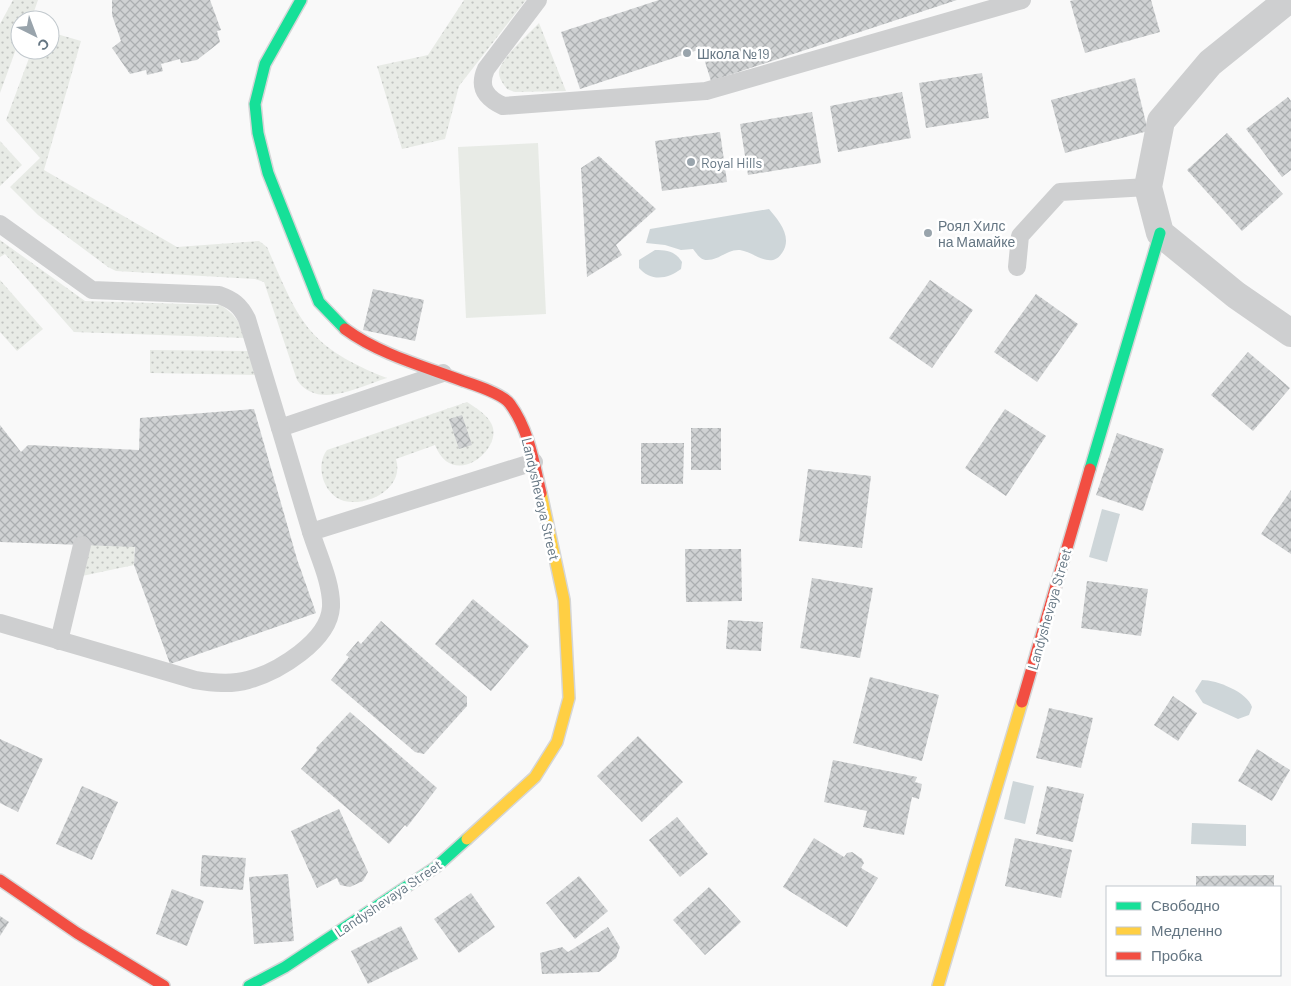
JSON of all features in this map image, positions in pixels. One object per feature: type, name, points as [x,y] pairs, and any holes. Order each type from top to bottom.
[{"type":"street","name":"Landyshevaya Street","points":[[250,986],[285,967],[436,868],[535,777],[557,742],[569,698],[564,600],[525,429],[509,402],[482,388],[360,340],[337,323],[319,302],[268,173],[258,133],[255,104],[265,64],[301,0]]},
{"type":"street","points":[[1288,0],[1210,64],[1161,121],[1148,187],[1160,233],[1236,295],[1291,333]]},
{"type":"street","name":"Landyshevaya Street","points":[[938,986],[1160,233]]},
{"type":"street","points":[[0,880],[78,933],[164,986]]},
{"type":"lane","points":[[538,0],[486,69],[481,80],[483,91],[491,100],[502,106],[706,91],[1022,0]]},
{"type":"lane","points":[[1017,267],[1020,236],[1060,192],[1148,187]]},
{"type":"lane","points":[[0,224],[92,290],[219,295],[232,299],[242,307],[311,532],[329,593],[331,608],[323,630],[300,654],[278,668],[248,681],[221,684],[195,680],[0,624]]},
{"type":"lane","points":[[280,428],[443,373]]},
{"type":"lane","points":[[311,532],[534,462]]},
{"type":"lane","points":[[59,641],[82,545]]},
{"type":"shaded area","points":[[13,0],[38,0],[34,10],[10,10],[10,60],[12,60],[0,93],[0,24]]},
{"type":"shaded area","points":[[464,0],[526,0],[459,86],[445,139],[402,149],[377,66],[428,55]]},
{"type":"shaded area","points":[[539,23],[566,91],[515,92],[507,89],[499,76],[501,65]]},
{"type":"shaded area","points":[[60,35],[81,41],[44,170],[177,247],[259,241],[267,247],[288,294],[309,329],[339,355],[360,367],[387,378],[339,394],[316,394],[305,389],[297,380],[264,282],[255,279],[116,271],[108,267],[38,215],[10,187],[40,158],[6,120],[28,60],[60,60]]},
{"type":"shaded area","points":[[0,141],[22,165],[0,186]]},
{"type":"shaded area","points":[[538,143],[546,314],[466,318],[458,147]]},
{"type":"shaded area","points":[[769,209],[783,230],[786,241],[782,253],[773,260],[762,259],[745,251],[735,250],[712,260],[705,260],[693,249],[681,250],[665,245],[646,243],[650,229]]},
{"type":"shaded area","points":[[0,240],[85,301],[220,305],[236,319],[246,338],[74,332],[5,254],[0,257]]},
{"type":"shaded area","points":[[655,250],[667,251],[677,255],[682,262],[681,269],[671,275],[660,278],[644,272],[639,268],[639,260]]},
{"type":"shaded area","points":[[0,280],[43,329],[17,351],[0,332]]},
{"type":"shaded area","points":[[150,350],[250,351],[259,375],[150,373]]},
{"type":"shaded area","points":[[467,402],[488,418],[492,425],[493,435],[490,445],[484,454],[474,461],[464,465],[453,465],[443,458],[435,445],[396,459],[395,479],[390,487],[373,498],[364,501],[344,501],[331,493],[326,486],[323,479],[322,463],[323,456],[327,450]]},
{"type":"shaded area","points":[[1102,509],[1120,514],[1107,562],[1089,557]]},
{"type":"shaded area","points":[[90,537],[135,537],[134,565],[82,576]]},
{"type":"shaded area","points":[[1202,680],[1215,682],[1231,688],[1244,696],[1252,707],[1249,715],[1238,719],[1203,703],[1195,691]]},
{"type":"shaded area","points":[[1013,781],[1034,786],[1025,824],[1004,819]]},
{"type":"shaded area","points":[[1192,823],[1246,825],[1246,846],[1191,844]]},
{"type":"building","points":[[112,0],[210,0],[221,30],[217,31],[220,42],[197,60],[181,63],[180,59],[161,64],[163,71],[147,75],[146,70],[130,74],[112,48],[121,41],[112,15]]},
{"type":"building","points":[[659,0],[957,0],[711,81],[701,49],[580,89],[561,32]]},
{"type":"building","points":[[1151,0],[1160,32],[1085,53],[1070,1]]},
{"type":"building","points":[[982,73],[989,118],[926,128],[919,83]]},
{"type":"building","points":[[1135,78],[1148,131],[1065,153],[1051,100]]},
{"type":"building","points":[[902,92],[911,138],[838,152],[830,106]]},
{"type":"building","points":[[1288,97],[1291,101],[1291,170],[1282,177],[1246,129]]},
{"type":"building","points":[[812,112],[821,163],[748,175],[740,124]]},
{"type":"building","name":"Royal Hills","points":[[720,132],[727,182],[662,191],[655,141]]},
{"type":"building","points":[[1227,133],[1283,194],[1242,231],[1187,170]]},
{"type":"building","points":[[599,156],[656,209],[616,245],[622,255],[587,277],[581,168]]},
{"type":"building","points":[[930,280],[973,310],[932,368],[889,338]]},
{"type":"building","points":[[373,289],[424,300],[415,341],[363,330]]},
{"type":"building","points":[[1036,294],[1078,324],[1037,382],[994,352]]},
{"type":"building","points":[[1248,352],[1290,388],[1253,431],[1211,395]]},
{"type":"building","points":[[254,409],[297,559],[316,613],[170,664],[134,565],[135,547],[0,542],[0,425],[21,452],[28,445],[139,450],[140,418]]},
{"type":"building","points":[[1005,409],[1046,436],[1006,496],[965,468]]},
{"type":"building","points":[[462,415],[472,445],[459,449],[449,419]]},
{"type":"building","points":[[691,428],[721,428],[721,470],[691,470]]},
{"type":"building","points":[[1117,433],[1164,449],[1143,511],[1096,495]]},
{"type":"building","points":[[641,443],[684,443],[683,484],[641,484]]},
{"type":"building","points":[[808,469],[871,476],[862,548],[799,541]]},
{"type":"building","points":[[1291,490],[1291,554],[1261,534]]},
{"type":"building","points":[[685,549],[741,549],[742,601],[686,602]]},
{"type":"building","points":[[812,578],[873,588],[860,658],[800,648]]},
{"type":"building","points":[[1087,581],[1148,589],[1141,636],[1081,628]]},
{"type":"building","points":[[473,599],[529,646],[491,691],[435,644]]},
{"type":"building","points":[[728,620],[763,622],[761,651],[726,649]]},
{"type":"building","points":[[381,621],[467,697],[467,706],[424,754],[415,752],[331,680],[349,657],[346,655],[358,641],[361,644]]},
{"type":"building","points":[[870,677],[939,695],[922,761],[853,743]]},
{"type":"building","points":[[1173,696],[1197,713],[1178,741],[1154,725]]},
{"type":"building","points":[[1049,708],[1093,718],[1081,768],[1036,758]]},
{"type":"building","points":[[350,712],[437,788],[407,827],[405,825],[389,844],[301,769],[317,750],[316,748]]},
{"type":"building","points":[[638,736],[683,782],[642,822],[597,776]]},
{"type":"building","points":[[0,739],[43,759],[18,812],[0,803]]},
{"type":"building","points":[[1257,749],[1290,770],[1272,801],[1238,781]]},
{"type":"building","points":[[833,760],[917,777],[915,782],[922,784],[919,799],[912,797],[904,835],[863,827],[867,811],[824,802]]},
{"type":"building","points":[[82,786],[118,802],[92,860],[56,844]]},
{"type":"building","points":[[1047,786],[1084,794],[1073,842],[1036,834]]},
{"type":"building","points":[[339,809],[368,872],[363,881],[350,887],[340,885],[337,878],[317,888],[291,831]]},
{"type":"building","points":[[677,817],[708,854],[680,877],[649,840]]},
{"type":"building","points":[[814,838],[844,857],[847,853],[852,852],[862,859],[864,863],[861,868],[878,878],[847,927],[783,887]]},
{"type":"building","points":[[1015,838],[1072,850],[1061,898],[1005,886]]},
{"type":"building","points":[[202,855],[246,858],[243,890],[200,886]]},
{"type":"building","points":[[288,874],[294,941],[254,944],[249,877]]},
{"type":"building","points":[[1274,875],[1274,886],[1196,886],[1196,876]]},
{"type":"building","points":[[579,876],[608,911],[575,939],[546,903]]},
{"type":"building","points":[[709,887],[741,922],[705,955],[673,920]]},
{"type":"building","points":[[172,889],[204,901],[187,946],[156,934]]},
{"type":"building","points":[[471,893],[495,927],[459,953],[434,919]]},
{"type":"building","points":[[0,916],[9,922],[0,936]]},
{"type":"building","points":[[401,926],[418,959],[368,984],[351,951]]},
{"type":"building","points":[[608,927],[620,947],[616,958],[599,972],[542,974],[540,953],[562,947],[568,952]]},
{"type":"traffic: fast","points":[[301,0],[265,64],[255,104],[258,133],[268,173],[319,302],[345,329]]},
{"type":"traffic: fast","points":[[1090,469],[1160,233]]},
{"type":"traffic: fast","points":[[249,986],[285,967],[436,867],[467,839]]},
{"type":"traffic: slow","points":[[467,839],[535,777],[557,742],[569,698],[564,600],[541,493]]},
{"type":"traffic: slow","points":[[938,986],[1022,702]]},
{"type":"traffic: jam","points":[[345,329],[372,346],[417,365],[481,387],[506,400],[522,425],[541,493]]},
{"type":"traffic: jam","points":[[1022,702],[1090,469]]},
{"type":"traffic: jam","points":[[0,880],[77,933],[164,986]]},
{"type":"place","name":"Школа №19","points":[[687,53]]},
{"type":"place","name":"Royal Hills","points":[[691,162]]},
{"type":"place","name":"Роял Хилс на Мамайке","points":[[928,233]]}]
